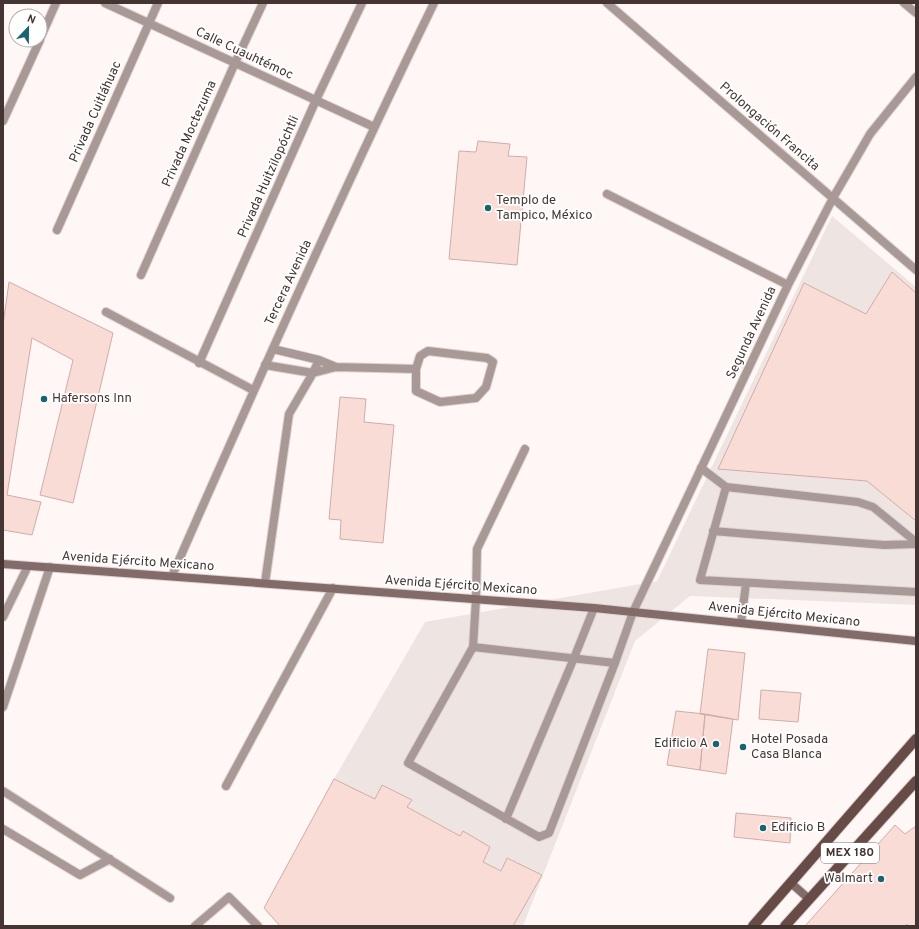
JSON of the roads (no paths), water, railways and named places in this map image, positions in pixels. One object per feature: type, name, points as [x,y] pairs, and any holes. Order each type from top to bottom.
[{"type":"main road","name":"Avenida Ejército Mexicano","points":[[3,564],[594,608],[916,641]]},
{"type":"main road","name":"MEX 180","points":[[753,926],[916,739]]},
{"type":"main road","name":"MEX 180","points":[[785,926],[916,780]]},
{"type":"main road","points":[[791,883],[809,899]]},
{"type":"street","points":[[48,22],[56,3]]},
{"type":"street","name":"Calle Cuauhtémoc","points":[[105,3],[374,127]]},
{"type":"street","name":"Privada Cuitláhuac","points":[[57,230],[158,3]]},
{"type":"street","name":"Privada Moctezuma","points":[[141,275],[235,63],[264,3]]},
{"type":"street","name":"Privada Huitzilopóchtli","points":[[200,362],[316,100],[362,3]]},
{"type":"street","name":"Tercera Avenida","points":[[172,576],[253,390],[374,127],[434,3]]},
{"type":"street","name":"Prolongación Francita","points":[[607,3],[916,270]]},
{"type":"street","points":[[904,3],[916,13]]},
{"type":"street","points":[[3,121],[36,48]]},
{"type":"street","name":"Segunda Avenida","points":[[506,818],[539,836],[550,833],[633,612],[788,285],[833,198],[870,134],[916,77]]},
{"type":"street","points":[[607,194],[788,285]]},
{"type":"street","points":[[106,312],[253,390]]},
{"type":"street","points":[[273,349],[319,360],[336,366],[416,369]]},
{"type":"street","points":[[428,352],[487,358],[493,362],[486,387],[476,398],[440,402],[416,391],[416,369],[420,356],[428,352]]},
{"type":"street","points":[[265,583],[289,414],[319,360]]},
{"type":"street","points":[[265,365],[313,373],[336,366]]},
{"type":"street","points":[[525,449],[477,549],[476,599],[472,647],[408,764],[506,818],[594,608]]},
{"type":"street","points":[[701,468],[726,487],[858,502],[873,507],[916,543]]},
{"type":"street","points":[[726,487],[700,580],[916,592]]},
{"type":"street","points":[[713,531],[884,545],[916,543]]},
{"type":"street","points":[[3,617],[28,566]]},
{"type":"street","points":[[3,706],[50,567]]},
{"type":"street","points":[[741,623],[746,583]]},
{"type":"street","points":[[226,786],[333,588]]},
{"type":"street","points":[[472,647],[615,663]]},
{"type":"street","points":[[3,791],[170,898]]},
{"type":"street","points":[[3,829],[80,875],[110,859]]},
{"type":"street","points":[[195,926],[230,897],[258,926]]},
{"type":"place","name":"Templo de Tampico, México","points":[[488,208]]},
{"type":"place","name":"Hafersons Inn","points":[[44,399]]},
{"type":"place","name":"Edificio A","points":[[716,744]]},
{"type":"place","name":"Hotel Posada Casa Blanca","points":[[743,747]]},
{"type":"place","name":"Edificio B","points":[[763,828]]},
{"type":"place","name":"Walmart","points":[[881,879]]}]
